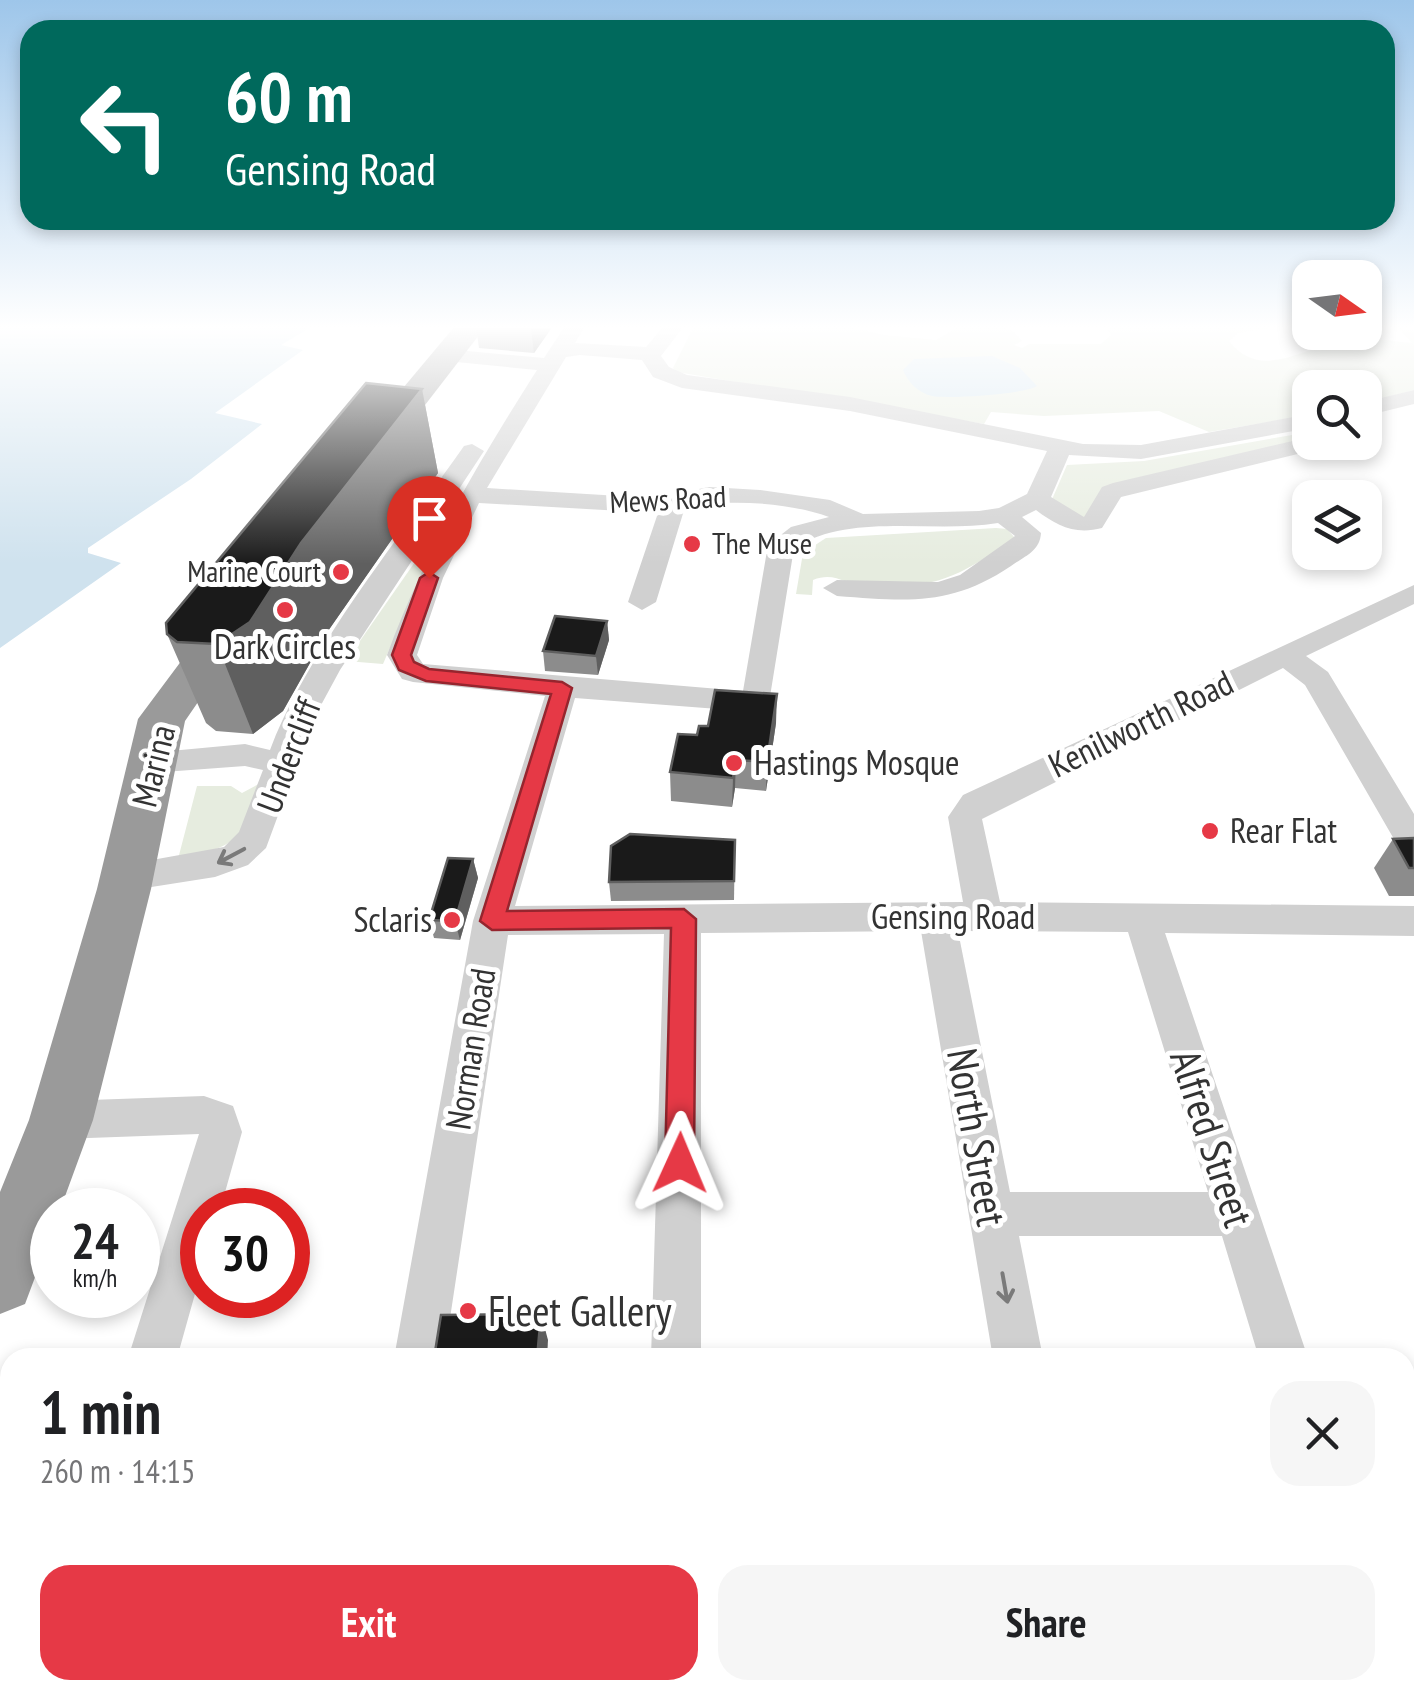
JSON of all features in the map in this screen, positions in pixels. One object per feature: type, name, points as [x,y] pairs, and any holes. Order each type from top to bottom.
[{"type":"highway","points":[[350,474],[405,405]]},
{"type":"highway","name":"Marina","points":[[0,1279],[61,1120],[126,878],[162,719],[265,581]]},
{"type":"street","name":"Undercliff","points":[[126,878],[183,872],[236,856],[262,827],[298,718],[325,670],[502,405]]},
{"type":"street","points":[[527,405],[470,495],[429,578],[402,655],[406,666],[426,675],[748,704],[760,696],[781,546],[803,530],[1003,515],[1038,499],[1060,448]]},
{"type":"street","points":[[853,405],[1060,448],[1141,452],[1292,428]]},
{"type":"street","points":[[1038,499],[1061,518],[1089,522],[1099,516],[1111,492],[1292,447]]},
{"type":"street","name":"Mews Road","points":[[470,495],[623,505],[708,495],[830,508],[861,523]]},
{"type":"street","points":[[642,602],[674,500]]},
{"type":"street","points":[[837,588],[921,593],[970,582],[1027,543],[1028,533],[1003,515]]},
{"type":"street","name":"Kenilworth Road","points":[[984,916],[965,817],[975,804],[1414,593]]},
{"type":"street","points":[[1285,656],[1317,680],[1414,844]]},
{"type":"street","name":"Norman Road","points":[[421,1348],[492,921],[562,688]]},
{"type":"street","points":[[150,762],[246,755],[284,764]]},
{"type":"street","name":"Gensing Road","points":[[492,921],[938,916],[1414,921]]},
{"type":"street","name":"North Street","points":[[938,916],[1016,1348]]},
{"type":"street","name":"Alfred Street","points":[[1142,918],[1281,1348]]},
{"type":"street","points":[[676,1348],[684,919]]},
{"type":"street","points":[[61,1120],[204,1115],[218,1120],[222,1132],[155,1348]]},
{"type":"street","points":[[991,1214],[1236,1214]]},
{"type":"shaded area","points":[[873,405],[1292,405],[1292,418],[1209,432],[1159,411],[1044,416],[991,412],[984,424]]},
{"type":"shaded area","points":[[1292,435],[1292,443],[1115,486],[1085,520],[1050,504],[1067,465],[1144,461]]},
{"type":"shaded area","points":[[1007,529],[1015,538],[978,563],[945,578],[889,587],[821,578],[813,580],[812,595],[796,594],[803,553],[826,538]]},
{"type":"shaded area","points":[[424,549],[432,550],[383,664],[346,661]]},
{"type":"shaded area","points":[[266,780],[252,815],[237,836],[215,849],[178,859],[197,786],[231,786],[242,793]]},
{"type":"water","points":[[0,405],[226,405],[215,413],[262,424],[191,479],[88,548],[88,553],[121,563],[0,648]]},
{"type":"building","points":[[347,405],[409,405],[301,543],[250,622],[217,644],[177,642],[167,634],[166,623]]},
{"type":"building","points":[[555,616],[607,621],[596,656],[543,651]]},
{"type":"building","points":[[715,690],[777,694],[767,762],[736,760],[733,778],[670,772],[678,734],[697,735],[699,726],[708,726]]},
{"type":"building","points":[[630,834],[735,840],[734,881],[609,882],[611,846]]},
{"type":"building","points":[[1414,838],[1414,868],[1409,868],[1393,839]]},
{"type":"building","points":[[448,858],[473,859],[455,921],[429,920]]},
{"type":"building","points":[[541,1314],[538,1348],[436,1348],[441,1315]]},
{"type":"place","name":"The Muse","points":[[692,544]]},
{"type":"place","name":"Marine Court","points":[[341,572]]},
{"type":"place","name":"Dark Circles","points":[[285,610]]},
{"type":"place","name":"Hastings Mosque","points":[[734,763]]},
{"type":"place","name":"Rear Flat","points":[[1210,831]]},
{"type":"place","name":"Sclaris","points":[[452,920]]},
{"type":"place","name":"Fleet Gallery","points":[[468,1311]]},
{"type":"route","points":[[429,578],[413,614],[402,655],[413,672],[562,688],[506,862],[492,921],[684,919],[680,1163]]}]
